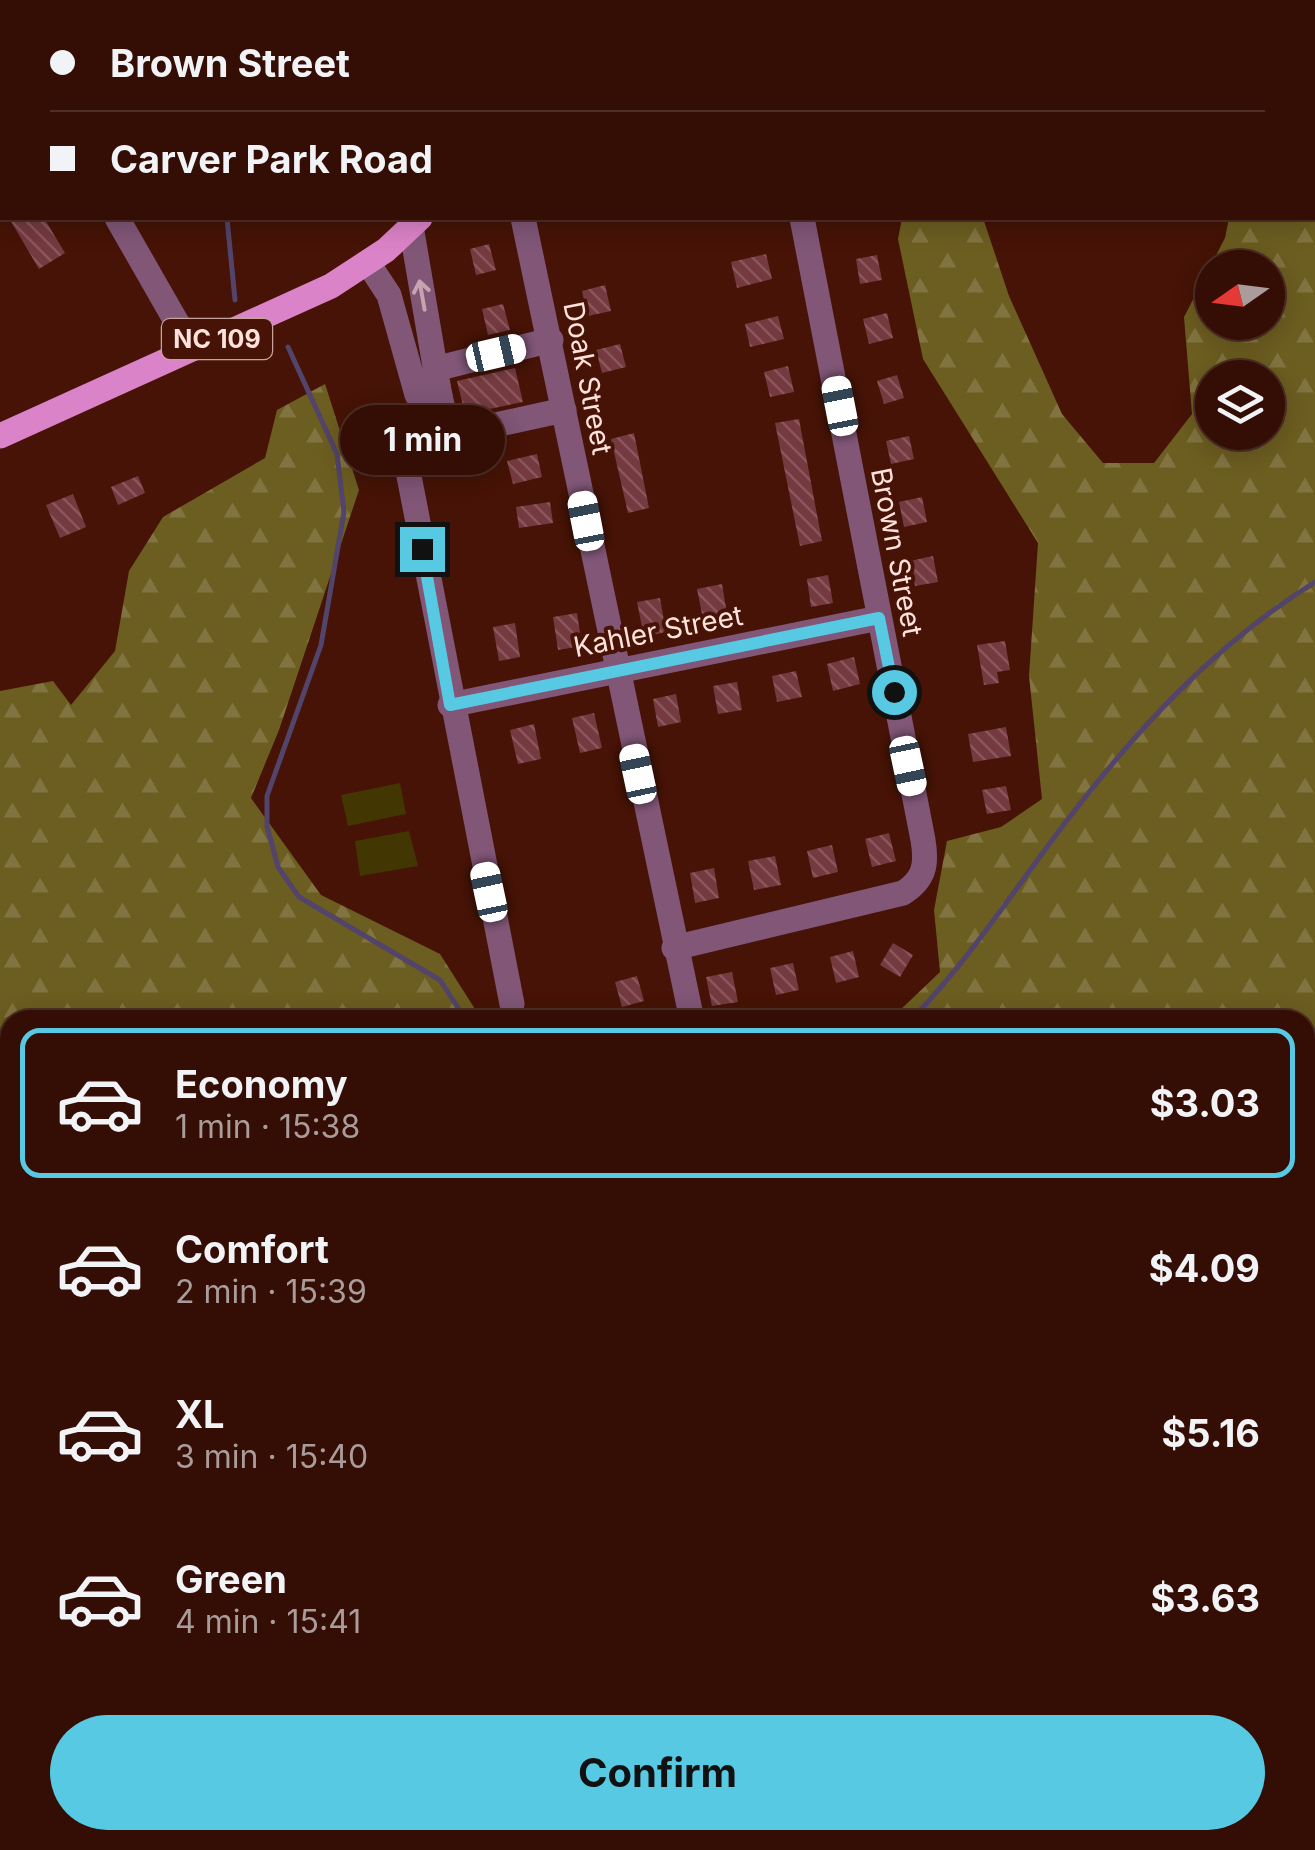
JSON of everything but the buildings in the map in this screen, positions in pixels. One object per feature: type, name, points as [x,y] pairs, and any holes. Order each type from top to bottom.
[{"type":"main road","name":"NC 109","points":[[0,436],[331,286],[368,263],[415,222]]},
{"type":"street","points":[[118,220],[192,349]]},
{"type":"street","name":"Doak Street","points":[[523,220],[690,1010]]},
{"type":"street","name":"Brown Street","points":[[674,948],[903,893],[920,878],[925,867],[924,840],[802,220]]},
{"type":"street","points":[[415,222],[434,366],[446,420],[463,432],[564,410]]},
{"type":"street","points":[[368,263],[389,295],[418,395],[440,396]]},
{"type":"street","points":[[434,366],[551,340]]},
{"type":"street","points":[[408,471],[450,705],[512,1004]]},
{"type":"street","name":"Kahler Street","points":[[450,705],[879,618]]},
{"type":"green space","points":[[902,220],[984,220],[1009,296],[1062,414],[1103,463],[1154,463],[1192,414],[1184,317],[1195,296],[1195,340],[1285,340],[1285,250],[1219,250],[1229,220],[1315,220],[1315,1010],[900,1010],[940,972],[934,910],[947,841],[1001,827],[1042,799],[1029,676],[1038,543],[923,359],[898,239]]},
{"type":"green space","points":[[325,384],[359,490],[279,730],[251,798],[321,895],[440,954],[476,1010],[0,1010],[0,691],[53,681],[71,705],[115,651],[129,571],[163,517],[265,458],[277,410]]},
{"type":"shaded area","points":[[400,783],[406,814],[348,826],[341,795]]},
{"type":"shaded area","points":[[409,831],[418,866],[360,876],[355,841]]},
{"type":"waterway","points":[[227,220],[235,300]]},
{"type":"waterway","points":[[288,347],[337,454],[344,512],[321,645],[267,796],[267,826],[278,867],[299,897],[440,980],[460,1010]]},
{"type":"waterway","points":[[920,1010],[1149,722],[1243,633],[1315,582]]},
{"type":"route","points":[[422,549],[450,705],[879,618],[894,692]]}]
